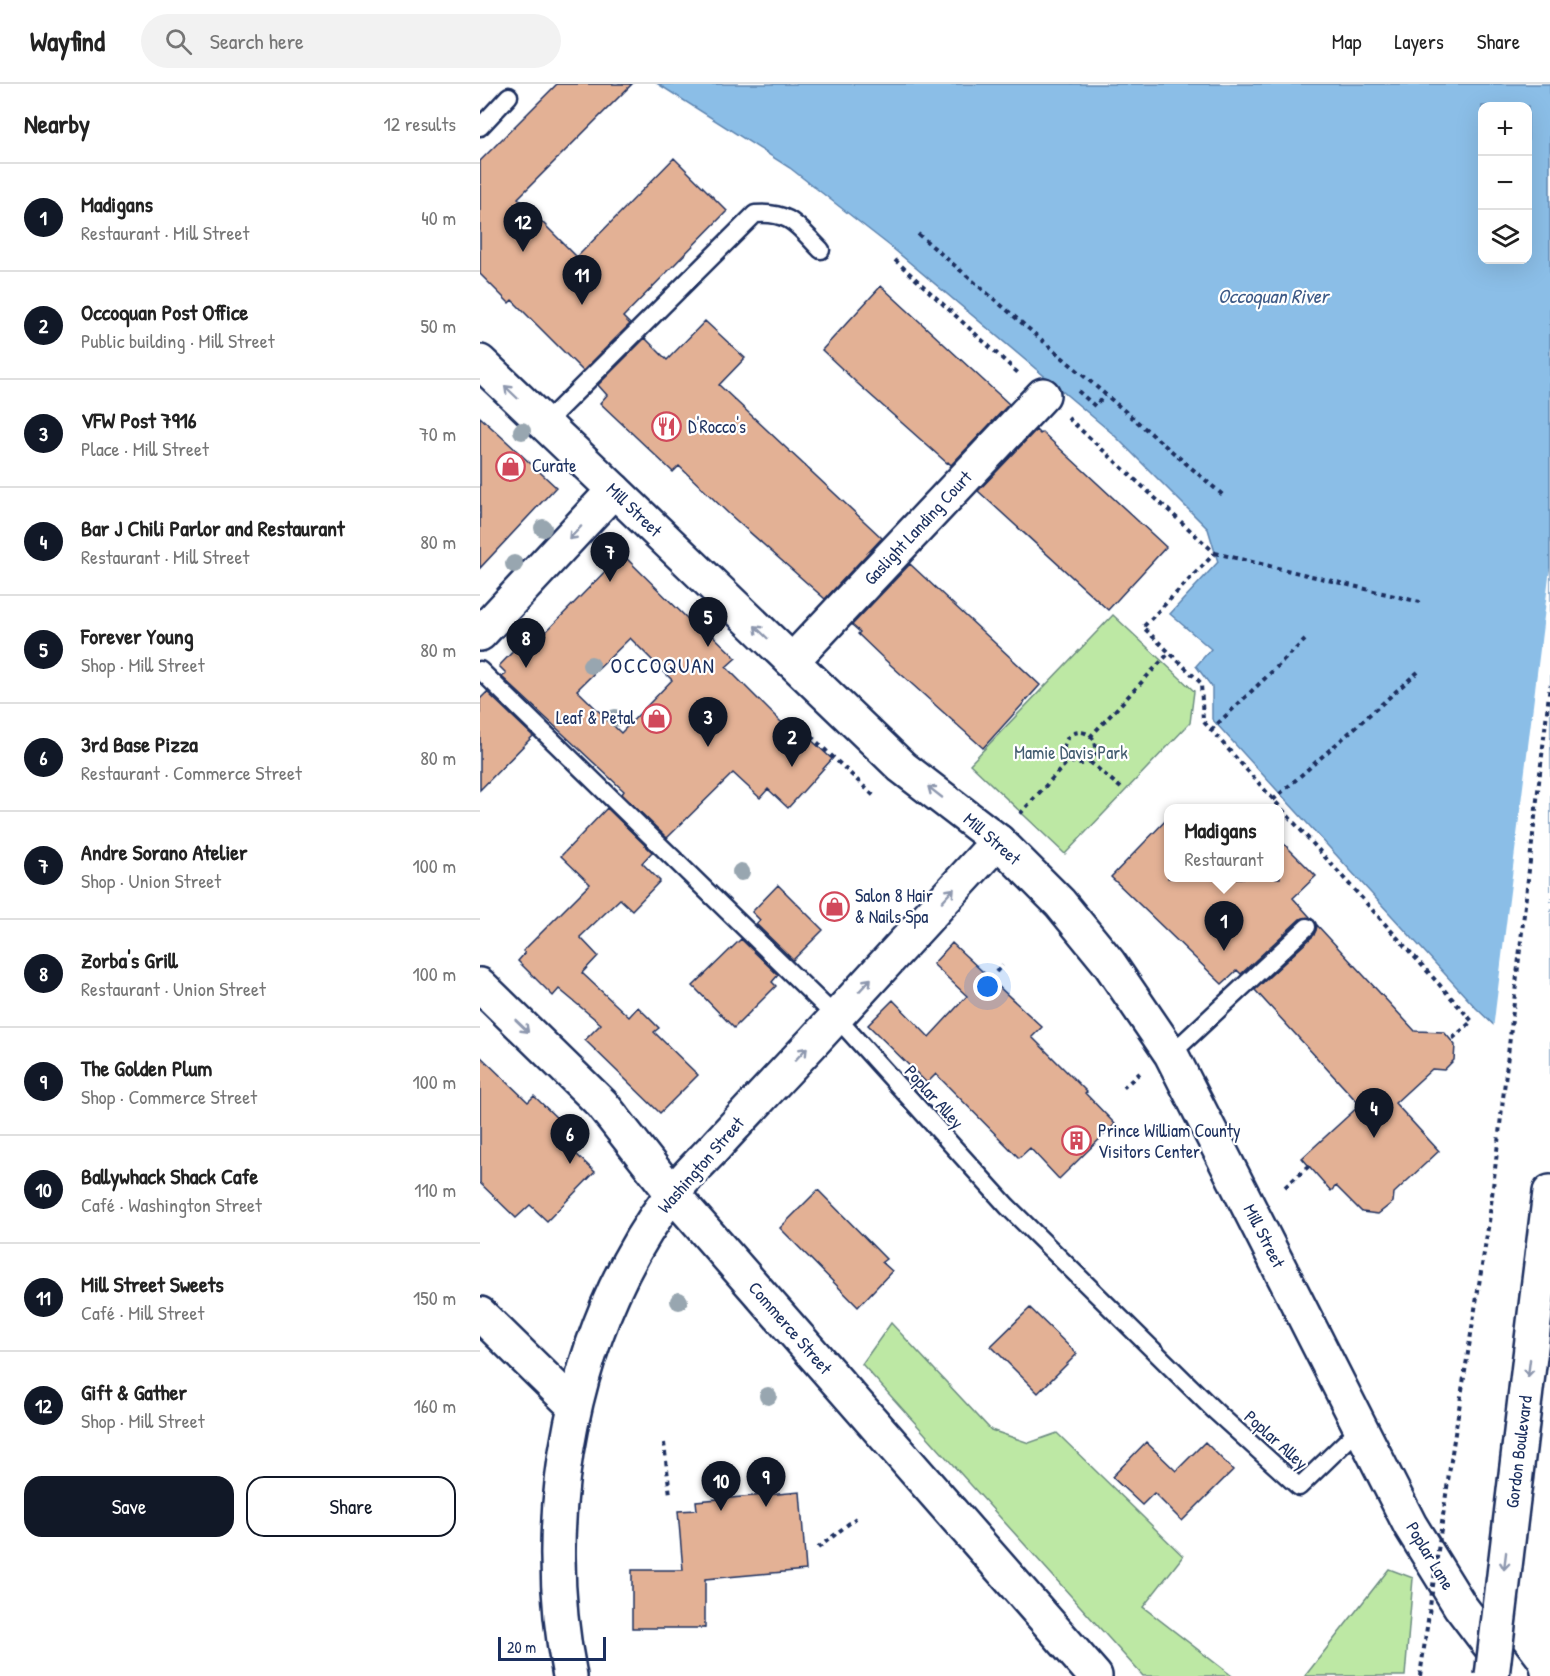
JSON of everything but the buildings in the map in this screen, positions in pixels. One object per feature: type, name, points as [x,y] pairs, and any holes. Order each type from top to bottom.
[{"type":"main road","name":"Mill Street","points":[[480,362],[902,767],[998,841],[1060,903],[1109,963],[1171,1054],[1360,1427]]},
{"type":"main road","name":"Gaslight Landing Court","points":[[792,661],[1043,395]]},
{"type":"main road","points":[[480,634],[614,490]]},
{"type":"main road","name":"Washington Street","points":[[570,1676],[562,1631],[558,1584],[559,1512],[574,1406],[602,1320],[628,1263],[672,1193],[998,841]]},
{"type":"main road","name":"Commerce Street","points":[[480,985],[607,1110],[672,1193],[1095,1676]]},
{"type":"main road","name":"Gordon Boulevard","points":[[1492,1676],[1550,1192]]},
{"type":"main road","points":[[480,1314],[574,1406]]},
{"type":"main road","name":"Poplar Lane","points":[[1360,1427],[1410,1525],[1460,1606],[1513,1676]]},
{"type":"lane","points":[[480,127],[509,96]]},
{"type":"lane","points":[[544,424],[755,214],[773,212],[792,221],[820,250]]},
{"type":"lane","name":"Poplar Alley","points":[[480,670],[836,1017],[1007,1206],[1214,1410],[1299,1487],[1360,1427]]},
{"type":"lane","points":[[1171,1054],[1307,927]]},
{"type":"path","points":[[918,234],[1224,496]]},
{"type":"path","points":[[895,260],[1215,553],[1420,602]]},
{"type":"path","points":[[1215,553],[1143,627],[1201,683],[1203,721],[1277,804]]},
{"type":"path","points":[[1210,730],[1305,640]]},
{"type":"path","points":[[1090,736],[1169,653]]},
{"type":"path","points":[[1273,800],[1419,671]]},
{"type":"path","points":[[1420,1676],[1453,1446],[1489,1222],[1550,685]]},
{"type":"path","points":[[798,724],[874,796]]},
{"type":"path","points":[[1073,733],[1085,733],[1090,736],[1095,741],[1096,753],[1089,762],[1076,764],[1064,753],[1064,743],[1073,733]]},
{"type":"path","points":[[1020,814],[1070,759]]},
{"type":"path","points":[[1089,762],[1121,788]]},
{"type":"path","points":[[1284,812],[1472,1021],[1451,1040]]},
{"type":"path","points":[[996,972],[1002,965]]},
{"type":"path","points":[[1285,1187],[1309,1166]]},
{"type":"path","points":[[664,1443],[670,1495]]},
{"type":"path","points":[[818,1548],[856,1518]]},
{"type":"green space","name":"Mamie Davis Park","points":[[1113,615],[1194,691],[1190,723],[1065,854],[970,764]]},
{"type":"green space","points":[[891,1323],[991,1430],[1029,1443],[1057,1433],[1183,1556],[1143,1607],[1232,1676],[1143,1676],[862,1364]]},
{"type":"green space","points":[[1389,1569],[1413,1578],[1405,1676],[1305,1676]]},
{"type":"water","name":"Occoquan River","points":[[658,84],[1550,84],[1550,1079],[1476,1008],[1212,719],[1212,687],[1196,666],[1211,649],[1170,614],[1218,562],[1208,529],[1113,434],[890,246],[790,168]]},
{"type":"pier","points":[[1550,568],[1550,1082],[1493,1029]]},
{"type":"place","name":"Gift & Gather","points":[[523,252]]},
{"type":"place","name":"Mill Street Sweets","points":[[582,305]]},
{"type":"place","name":"D'Rocco's","points":[[667,427]]},
{"type":"place","name":"Curate","points":[[511,466]]},
{"type":"place","name":"Andre Sorano Atelier","points":[[610,582]]},
{"type":"place","name":"Forever Young","points":[[708,647]]},
{"type":"place","name":"Zorba's Grill","points":[[526,668]]},
{"type":"place","name":"Leaf & Petal","points":[[656,718]]},
{"type":"place","name":"VFW Post 7916","points":[[708,747]]},
{"type":"place","name":"Occoquan Post Office","points":[[792,767]]},
{"type":"place","name":"Salon 8 Hair & Nails Spa","points":[[834,906]]},
{"type":"place","name":"Madigans","points":[[1224,951]]},
{"type":"place","name":"Bar J Chili Parlor and Restaurant","points":[[1374,1138]]},
{"type":"place","name":"Prince William County Visitors Center","points":[[1077,1141]]},
{"type":"place","name":"3rd Base Pizza","points":[[570,1164]]},
{"type":"place","name":"The Golden Plum","points":[[766,1507]]},
{"type":"place","name":"Ballywhack Shack Cafe","points":[[721,1511]]},
{"type":"district","name":"OCCOQUAN","points":[[663,666]]}]
